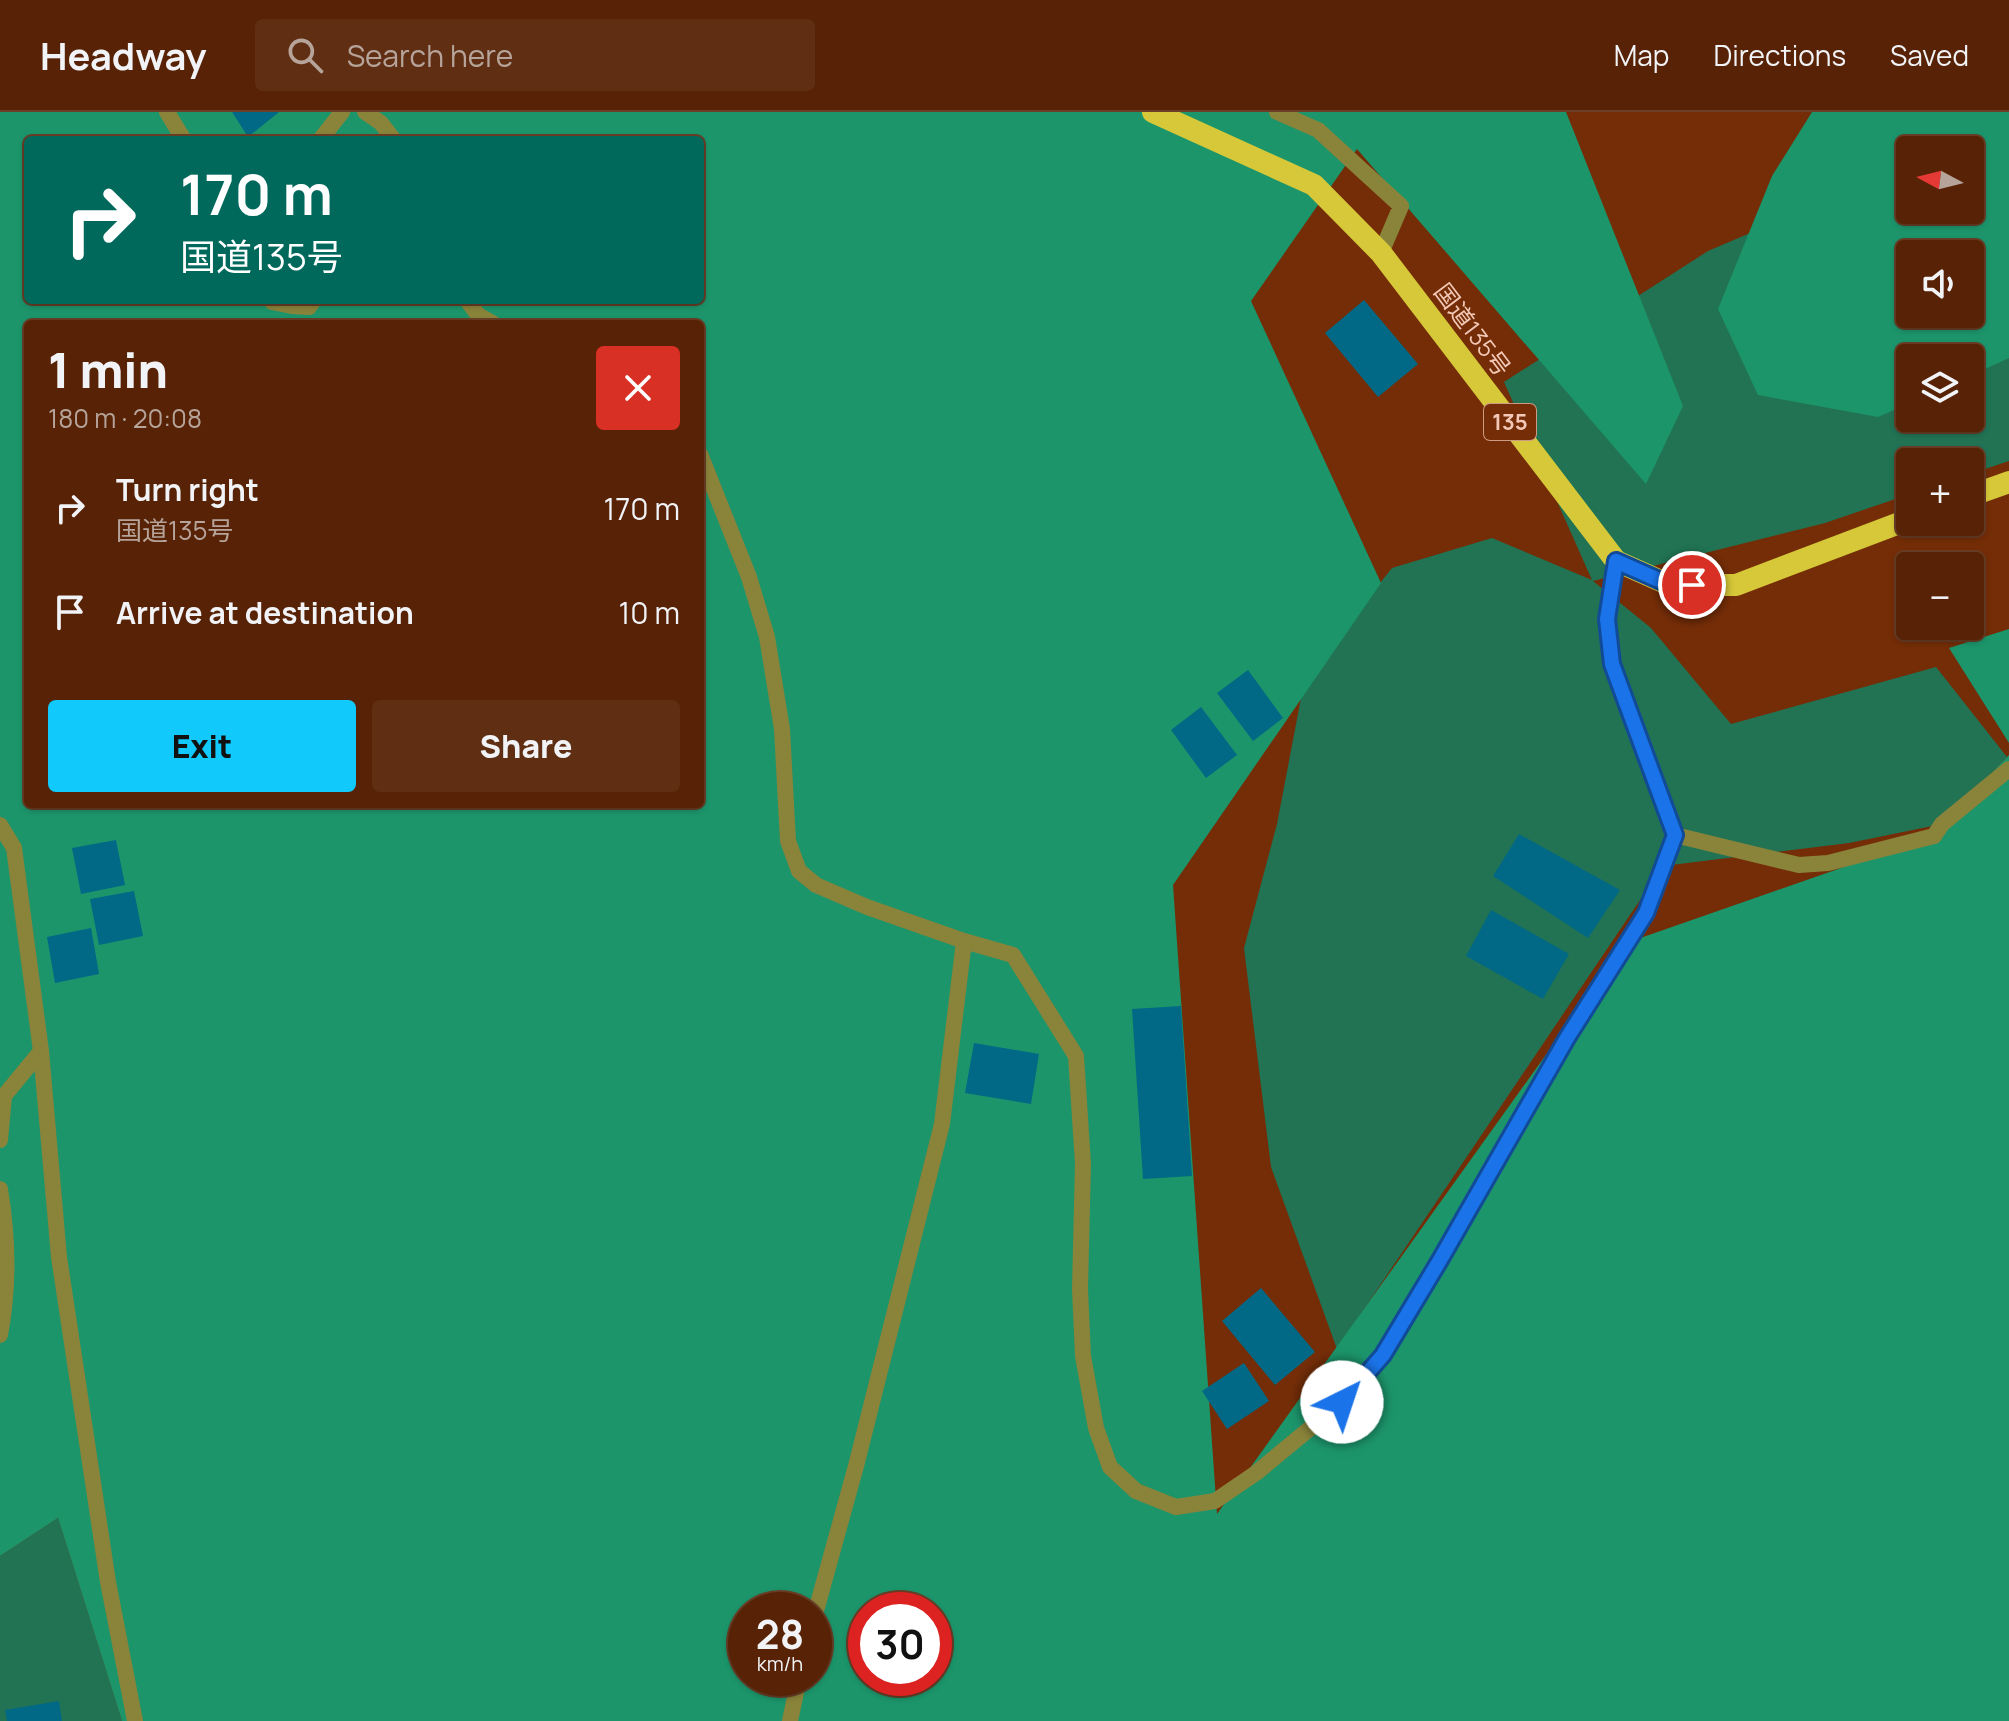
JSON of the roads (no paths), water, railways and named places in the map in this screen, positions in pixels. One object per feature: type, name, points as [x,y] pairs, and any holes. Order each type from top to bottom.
[{"type":"highway","name":"国道135号","points":[[1153,112],[1314,185],[1381,253],[1616,561],[1670,585],[1736,585],[1896,524]]},
{"type":"highway","points":[[1984,491],[2009,482]]},
{"type":"street","points":[[167,112],[182,136]]},
{"type":"street","points":[[323,136],[342,112]]},
{"type":"street","points":[[365,112],[381,123],[391,136]]},
{"type":"street","points":[[1277,112],[1318,130],[1401,206],[1381,253]]},
{"type":"street","points":[[282,304],[309,307],[311,304]]},
{"type":"street","points":[[470,304],[478,315],[487,320]]},
{"type":"street","points":[[704,464],[749,577],[767,637],[782,729],[788,841],[799,871],[816,885],[867,907],[1013,955],[1076,1056],[1083,1164],[1080,1289],[1083,1356],[1096,1428],[1110,1467],[1136,1491],[1176,1507],[1215,1501],[1256,1473],[1342,1402],[1383,1355],[1567,1038],[1646,913],[1675,835],[1612,664],[1607,619],[1616,561]]},
{"type":"street","points":[[1675,835],[1799,865],[1828,863],[1934,836],[1942,824],[2009,769]]},
{"type":"street","points":[[0,825],[14,848],[41,1051],[59,1257],[108,1582],[135,1721]]},
{"type":"street","points":[[821,1592],[942,1124],[964,941]]},
{"type":"street","points":[[0,1140],[4,1096],[41,1051]]},
{"type":"street","points":[[0,1189],[6,1226],[5,1306],[0,1335]]},
{"type":"street","points":[[790,1721],[795,1696]]}]
